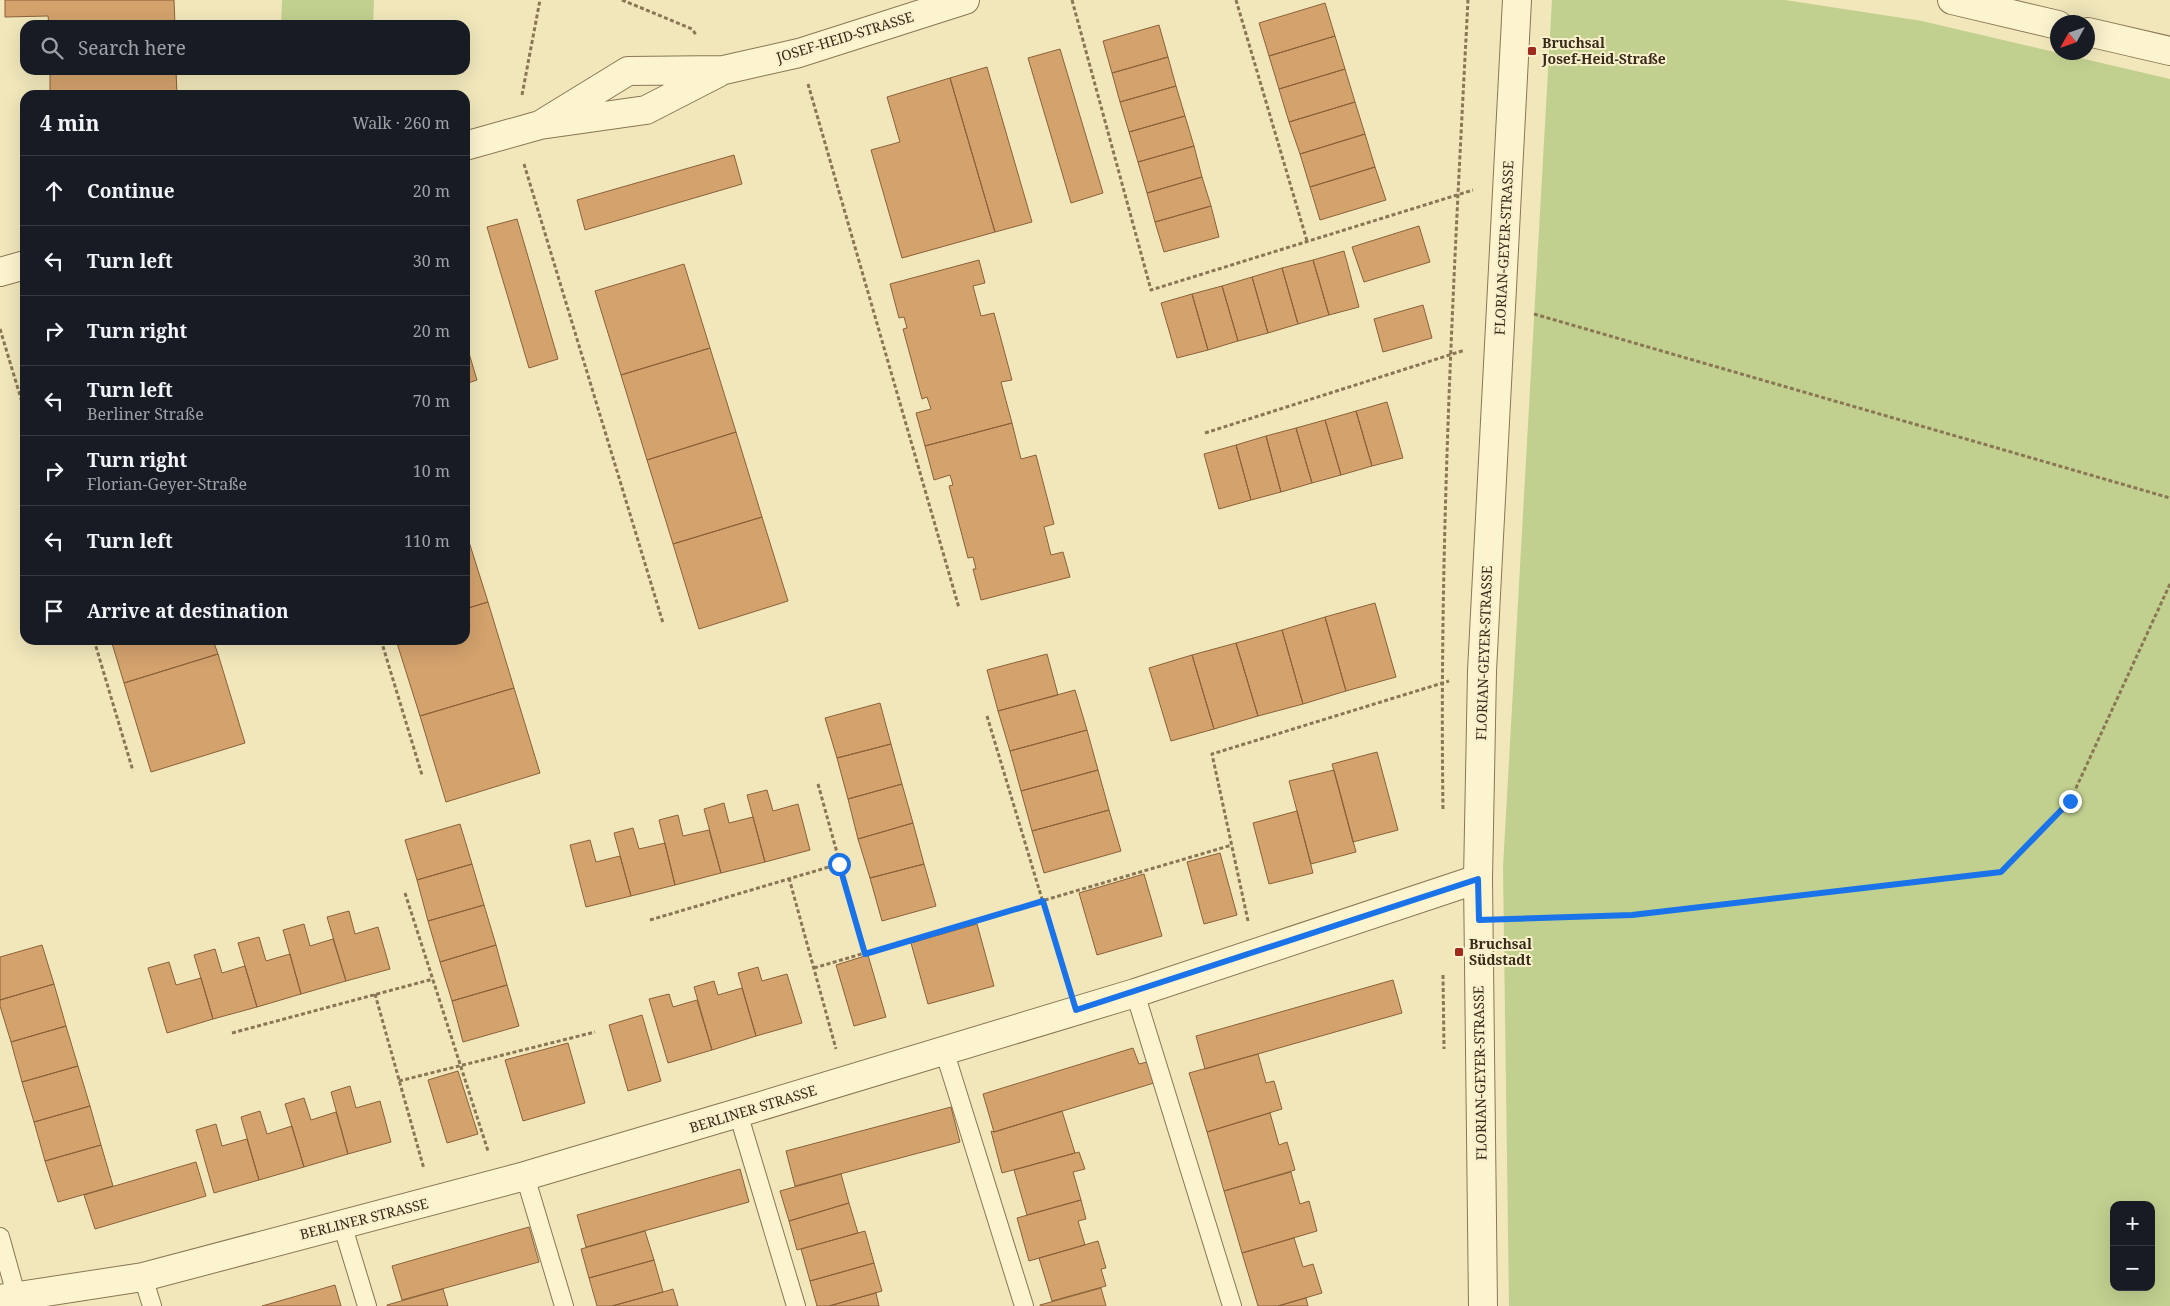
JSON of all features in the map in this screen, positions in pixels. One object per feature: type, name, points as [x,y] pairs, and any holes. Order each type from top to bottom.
[{"type":"street","name":"JOSEF-HEID-STRASSE","points":[[540,125],[628,71],[724,70],[799,52],[965,0]]},
{"type":"street","name":"FLORIAN-GEYER-STRASSE","points":[[1483,1306],[1478,879],[1482,671],[1518,0]]},
{"type":"street","points":[[1952,0],[2050,23]]},
{"type":"street","points":[[2095,34],[2170,51]]},
{"type":"street","name":"JOSEF-HEID-STRASSE","points":[[470,145],[540,125],[646,110],[724,70]]},
{"type":"street","points":[[0,272],[20,266]]},
{"type":"street","name":"BERLINER STRASSE","points":[[9,1298],[143,1278],[525,1176],[1135,993],[1478,879]]},
{"type":"lane","points":[[1135,993],[1232,1306]]},
{"type":"lane","points":[[944,1050],[1024,1306]]},
{"type":"lane","points":[[738,1113],[796,1306]]},
{"type":"lane","points":[[525,1176],[564,1306]]},
{"type":"lane","points":[[342,1224],[367,1306]]},
{"type":"lane","name":"BERLINER STRASSE","points":[[0,1237],[9,1298]]},
{"type":"lane","points":[[143,1278],[152,1306]]},
{"type":"path","points":[[540,0],[515,133],[663,623]]},
{"type":"path","points":[[622,0],[692,29],[724,70]]},
{"type":"path","points":[[1072,0],[1151,290],[1507,179]]},
{"type":"path","points":[[1236,0],[1307,241]]},
{"type":"path","points":[[799,52],[959,608]]},
{"type":"path","points":[[1501,304],[2170,498]]},
{"type":"path","points":[[0,329],[20,395]]},
{"type":"path","points":[[1205,433],[1499,339]]},
{"type":"path","points":[[1479,920],[1632,915],[2001,872],[2070,801],[2170,584]]},
{"type":"path","points":[[96,645],[134,771]]},
{"type":"path","points":[[383,645],[422,775]]},
{"type":"path","points":[[1255,953],[1212,754],[1482,671]]},
{"type":"path","points":[[987,716],[1076,1010]]},
{"type":"path","points":[[818,784],[865,954]]},
{"type":"path","points":[[814,968],[1232,845]]},
{"type":"path","points":[[650,920],[839,864]]},
{"type":"path","points":[[789,878],[844,1081]]},
{"type":"path","points":[[405,893],[499,1183]]},
{"type":"path","points":[[232,1033],[433,978]]},
{"type":"path","points":[[375,994],[433,1201]]},
{"type":"path","points":[[399,1081],[595,1032]]},
{"type":"green space","points":[[282,0],[374,0],[373,20],[281,20]]},
{"type":"green space","points":[[1552,0],[1785,0],[1922,21],[2050,51],[2050,60],[2089,60],[2170,79],[2170,1306],[1509,1306],[1503,867]]},
{"type":"building","points":[[5,0],[174,0],[175,20],[48,20],[48,16],[5,17]]},
{"type":"building","points":[[1325,3],[1335,36],[1269,56],[1259,23]]},
{"type":"building","points":[[1159,25],[1168,57],[1112,73],[1103,41]]},
{"type":"building","points":[[1335,36],[1345,69],[1279,89],[1269,56]]},
{"type":"building","points":[[1060,49],[1103,193],[1071,203],[1028,58]]},
{"type":"building","points":[[1168,57],[1176,86],[1120,102],[1112,73]]},
{"type":"building","points":[[987,67],[1032,222],[995,232],[950,78]]},
{"type":"building","points":[[1345,69],[1355,102],[1289,122],[1279,89]]},
{"type":"building","points":[[50,75],[176,75],[177,90],[50,90]]},
{"type":"building","points":[[950,78],[995,232],[902,258],[871,150],[900,142],[887,97]]},
{"type":"building","points":[[1176,86],[1185,116],[1129,132],[1120,102]]},
{"type":"building","points":[[1355,102],[1365,134],[1300,154],[1289,122]]},
{"type":"building","points":[[1185,116],[1194,146],[1138,162],[1129,132]]},
{"type":"building","points":[[1365,134],[1375,167],[1310,187],[1300,154]]},
{"type":"building","points":[[1194,146],[1202,177],[1147,193],[1138,162]]},
{"type":"building","points":[[734,155],[742,184],[585,230],[577,200]]},
{"type":"building","points":[[1375,167],[1386,200],[1320,220],[1310,187]]},
{"type":"building","points":[[1202,177],[1211,206],[1155,222],[1147,193]]},
{"type":"building","points":[[1211,206],[1219,237],[1164,252],[1155,222]]},
{"type":"building","points":[[517,219],[558,359],[529,368],[487,227]]},
{"type":"building","points":[[1419,226],[1430,262],[1364,282],[1352,247]]},
{"type":"building","points":[[1344,251],[1359,307],[1329,315],[1313,260]]},
{"type":"building","points":[[979,260],[985,283],[973,286],[981,316],[994,313],[1012,380],[1001,382],[1012,423],[925,446],[916,413],[931,409],[927,397],[922,399],[903,329],[907,328],[904,317],[899,318],[890,284]]},
{"type":"building","points":[[1313,260],[1329,315],[1298,324],[1282,268]]},
{"type":"building","points":[[684,264],[710,348],[621,375],[595,291]]},
{"type":"building","points":[[1282,268],[1298,324],[1268,333],[1252,277]]},
{"type":"building","points":[[1252,277],[1268,333],[1238,341],[1222,286]]},
{"type":"building","points":[[1222,286],[1238,341],[1208,350],[1192,294]]},
{"type":"building","points":[[1192,294],[1208,350],[1177,358],[1161,303]]},
{"type":"building","points":[[1423,305],[1432,338],[1383,352],[1374,319]]},
{"type":"building","points":[[710,348],[736,432],[647,460],[621,375]]},
{"type":"building","points":[[470,357],[477,380],[470,382]]},
{"type":"building","points":[[1387,402],[1403,458],[1372,466],[1356,411]]},
{"type":"building","points":[[1356,411],[1372,466],[1341,475],[1325,420]]},
{"type":"building","points":[[1325,420],[1341,475],[1312,483],[1296,428]]},
{"type":"building","points":[[1012,423],[1021,459],[1036,455],[1054,524],[1044,527],[1051,555],[1063,552],[1070,577],[981,600],[973,569],[976,569],[973,557],[968,558],[949,486],[953,485],[950,475],[934,480],[925,446]]},
{"type":"building","points":[[1296,428],[1312,483],[1281,492],[1266,436]]},
{"type":"building","points":[[736,432],[762,517],[673,544],[647,460]]},
{"type":"building","points":[[1266,436],[1281,492],[1251,500],[1236,445]]},
{"type":"building","points":[[1236,445],[1251,500],[1219,509],[1204,454]]},
{"type":"building","points":[[762,517],[788,601],[699,629],[673,544]]},
{"type":"building","points":[[470,545],[488,602],[470,607]]},
{"type":"building","points":[[488,602],[514,688],[420,716],[398,645],[470,645],[470,607]]},
{"type":"building","points":[[1375,603],[1396,677],[1346,691],[1325,617]]},
{"type":"building","points":[[1325,617],[1346,691],[1303,704],[1282,630]]},
{"type":"building","points":[[1282,630],[1303,704],[1258,716],[1236,643]]},
{"type":"building","points":[[1236,643],[1258,716],[1214,729],[1192,655]]},
{"type":"building","points":[[113,645],[215,645],[218,654],[124,683]]},
{"type":"building","points":[[218,654],[245,743],[151,772],[124,683]]},
{"type":"building","points":[[1047,654],[1058,695],[998,711],[987,670]]},
{"type":"building","points":[[1192,655],[1214,729],[1171,741],[1149,668]]},
{"type":"building","points":[[514,688],[540,773],[446,802],[420,716]]},
{"type":"building","points":[[1075,690],[1087,730],[1010,751],[998,711]]},
{"type":"building","points":[[880,703],[891,744],[837,758],[825,718]]},
{"type":"building","points":[[1087,730],[1098,770],[1021,791],[1010,751]]},
{"type":"building","points":[[891,744],[902,784],[848,799],[837,758]]},
{"type":"building","points":[[1377,752],[1398,830],[1353,842],[1332,764]]},
{"type":"building","points":[[1098,770],[1109,810],[1032,831],[1021,791]]},
{"type":"building","points":[[1334,770],[1356,852],[1311,864],[1289,781]]},
{"type":"building","points":[[902,784],[913,823],[858,839],[848,799]]},
{"type":"building","points":[[767,790],[773,811],[798,804],[810,850],[765,862],[747,795]]},
{"type":"building","points":[[724,803],[729,823],[753,817],[765,862],[721,873],[704,809]]},
{"type":"building","points":[[1109,810],[1121,851],[1044,873],[1032,831]]},
{"type":"building","points":[[1297,811],[1313,873],[1269,884],[1253,823]]},
{"type":"building","points":[[678,815],[683,836],[709,830],[721,873],[675,885],[659,820]]},
{"type":"building","points":[[913,823],[924,864],[870,878],[858,839]]},
{"type":"building","points":[[460,824],[472,864],[417,880],[405,840]]},
{"type":"building","points":[[633,828],[639,849],[665,843],[675,885],[631,896],[614,833]]},
{"type":"building","points":[[590,840],[596,862],[620,856],[631,896],[586,907],[570,845]]},
{"type":"building","points":[[1220,853],[1237,915],[1204,924],[1187,862]]},
{"type":"building","points":[[472,864],[484,905],[428,921],[417,880]]},
{"type":"building","points":[[924,864],[936,906],[882,921],[870,878]]},
{"type":"building","points":[[1144,874],[1162,936],[1097,955],[1079,893]]},
{"type":"building","points":[[484,905],[496,945],[440,962],[428,921]]},
{"type":"building","points":[[349,911],[355,934],[378,927],[390,969],[346,981],[327,917]]},
{"type":"building","points":[[304,924],[310,946],[333,939],[346,981],[301,994],[283,930]]},
{"type":"building","points":[[977,924],[994,986],[928,1004],[911,943]]},
{"type":"building","points":[[259,937],[266,961],[290,954],[301,994],[257,1007],[238,943]]},
{"type":"building","points":[[42,945],[54,984],[0,1000],[0,957]]},
{"type":"building","points":[[496,945],[507,985],[452,1001],[440,962]]},
{"type":"building","points":[[215,949],[222,973],[245,966],[257,1007],[213,1019],[194,955]]},
{"type":"building","points":[[868,955],[886,1017],[854,1026],[836,965]]},
{"type":"building","points":[[169,962],[176,985],[201,978],[213,1019],[167,1033],[148,968]]},
{"type":"building","points":[[758,967],[762,981],[787,974],[802,1023],[756,1036],[738,973]]},
{"type":"building","points":[[1393,980],[1402,1013],[1205,1069],[1196,1036]]},
{"type":"building","points":[[714,981],[718,995],[742,988],[756,1036],[712,1050],[694,987]]},
{"type":"building","points":[[54,984],[66,1026],[11,1042],[0,1006],[0,1000]]},
{"type":"building","points":[[507,985],[519,1026],[463,1042],[452,1001]]},
{"type":"building","points":[[669,994],[673,1007],[697,1000],[712,1050],[668,1063],[649,999]]},
{"type":"building","points":[[642,1015],[661,1081],[628,1091],[609,1025]]},
{"type":"building","points":[[66,1026],[78,1066],[22,1082],[11,1042]]},
{"type":"building","points":[[568,1043],[585,1103],[523,1121],[505,1060]]},
{"type":"building","points":[[1133,1048],[1139,1064],[1147,1062],[1154,1083],[994,1132],[983,1094]]},
{"type":"building","points":[[1258,1054],[1266,1083],[1274,1081],[1282,1109],[1207,1132],[1189,1073]]},
{"type":"building","points":[[78,1066],[90,1106],[34,1122],[22,1082]]},
{"type":"building","points":[[458,1071],[478,1134],[447,1143],[428,1080]]},
{"type":"building","points":[[350,1086],[356,1108],[380,1101],[391,1142],[348,1154],[331,1092]]},
{"type":"building","points":[[304,1098],[311,1120],[336,1112],[348,1154],[304,1167],[285,1104]]},
{"type":"building","points":[[90,1106],[101,1145],[45,1161],[34,1122]]},
{"type":"building","points":[[951,1107],[960,1142],[795,1186],[786,1151]]},
{"type":"building","points":[[260,1111],[267,1134],[292,1126],[304,1167],[259,1180],[241,1117]]},
{"type":"building","points":[[1062,1111],[1075,1153],[1002,1173],[991,1131],[994,1132]]},
{"type":"building","points":[[1270,1113],[1279,1145],[1287,1142],[1295,1170],[1224,1191],[1207,1132]]},
{"type":"building","points":[[216,1124],[222,1146],[247,1139],[259,1180],[214,1193],[196,1130]]},
{"type":"building","points":[[101,1145],[113,1186],[58,1202],[45,1161]]},
{"type":"building","points":[[1079,1152],[1085,1169],[1073,1172],[1081,1200],[1027,1215],[1014,1170]]},
{"type":"building","points":[[196,1162],[206,1196],[95,1229],[84,1195]]},
{"type":"building","points":[[740,1169],[749,1202],[586,1247],[577,1215]]},
{"type":"building","points":[[1291,1172],[1300,1204],[1309,1201],[1317,1231],[1242,1253],[1224,1191]]},
{"type":"building","points":[[841,1174],[849,1203],[789,1221],[780,1191]]},
{"type":"building","points":[[1081,1200],[1086,1219],[1078,1221],[1085,1245],[1029,1261],[1017,1218]]},
{"type":"building","points":[[849,1203],[858,1233],[797,1250],[789,1221]]},
{"type":"building","points":[[529,1227],[539,1262],[402,1300],[392,1266]]},
{"type":"building","points":[[645,1231],[654,1260],[589,1278],[581,1249]]},
{"type":"building","points":[[865,1231],[874,1263],[810,1281],[801,1249]]},
{"type":"building","points":[[1294,1238],[1303,1267],[1313,1264],[1322,1293],[1278,1306],[1258,1306],[1242,1253]]},
{"type":"building","points":[[1098,1241],[1106,1268],[1101,1269],[1106,1286],[1052,1301],[1039,1258]]},
{"type":"building","points":[[654,1260],[663,1292],[612,1306],[597,1306],[589,1278]]},
{"type":"building","points":[[874,1263],[882,1291],[829,1306],[817,1306],[810,1281]]},
{"type":"building","points":[[335,1285],[341,1306],[262,1306]]},
{"type":"building","points":[[1101,1288],[1106,1306],[1040,1306],[1040,1305]]},
{"type":"building","points":[[443,1289],[448,1306],[387,1306],[387,1305]]},
{"type":"building","points":[[673,1289],[678,1306],[612,1306],[663,1292]]},
{"type":"building","points":[[876,1293],[879,1306],[829,1306]]},
{"type":"building","points":[[1306,1298],[1308,1306],[1278,1306]]},
{"type":"place","name":"Bruchsal Josef-Heid-Straße","points":[[1532,51]]},
{"type":"place","name":"Bruchsal Südstadt","points":[[1459,952]]},
{"type":"route","points":[[839,864],[865,954],[1043,901],[1076,1010],[1135,993],[1478,879],[1479,920],[1632,915],[2001,872],[2070,801]]}]
